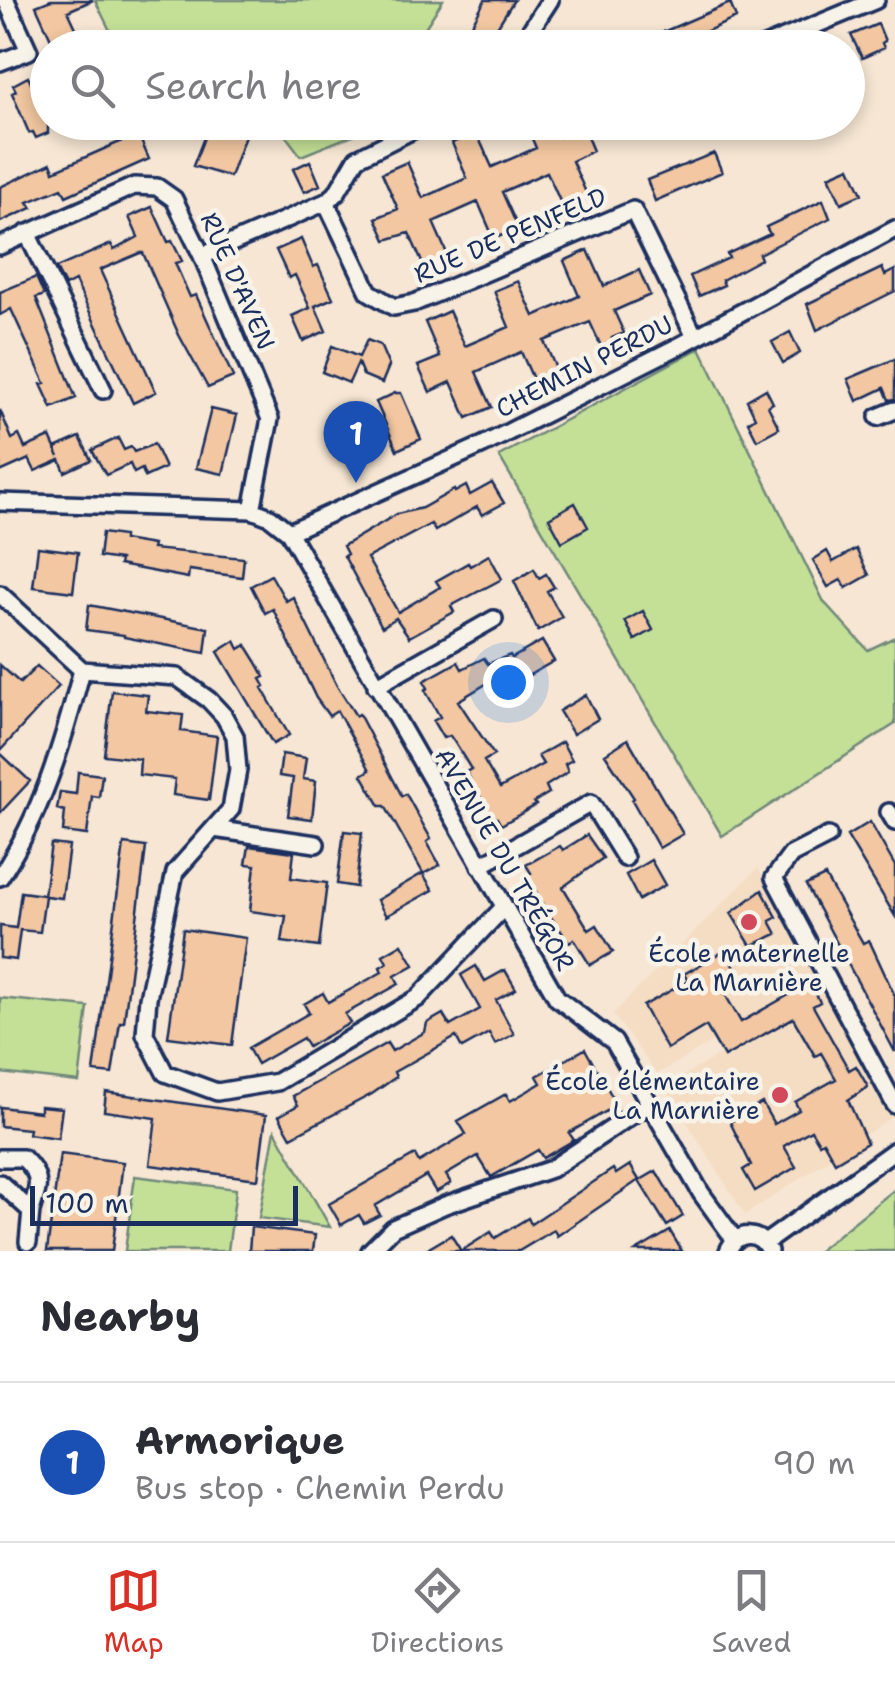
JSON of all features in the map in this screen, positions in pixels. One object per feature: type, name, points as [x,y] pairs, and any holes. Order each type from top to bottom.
[{"type":"street","points":[[0,62],[30,51],[6,0]]},
{"type":"street","points":[[531,30],[550,0]]},
{"type":"street","points":[[804,30],[876,0]]},
{"type":"street","points":[[202,256],[326,202],[336,194],[357,158],[393,140]]},
{"type":"street","name":"RUE D'AVEN","points":[[0,246],[134,186],[157,186],[174,198],[270,418],[252,510]]},
{"type":"street","name":"RUE DE PENFELD","points":[[326,202],[369,292],[394,308],[634,210],[695,337]]},
{"type":"street","name":"CHEMIN PERDU","points":[[289,532],[483,445],[895,229]]},
{"type":"street","points":[[27,234],[103,390]]},
{"type":"street","points":[[878,418],[895,410]]},
{"type":"street","points":[[0,502],[252,510],[270,517],[289,532]]},
{"type":"street","name":"AVENUE DU TRÉGOR","points":[[289,532],[557,998],[614,1042],[732,1245]]},
{"type":"street","points":[[0,594],[82,670],[178,677],[224,716],[235,736],[238,770],[230,809],[174,872],[148,998],[145,1034],[165,1073],[218,1092],[277,1082],[418,998],[504,907]]},
{"type":"street","points":[[376,686],[494,619]]},
{"type":"street","points":[[0,877],[41,800],[82,670]]},
{"type":"street","points":[[480,866],[591,803],[625,858]]},
{"type":"street","points":[[214,829],[316,844]]},
{"type":"street","points":[[828,836],[791,855],[774,878],[895,1105]]},
{"type":"street","points":[[370,1251],[393,1228],[445,1205],[551,1170],[650,1104]]},
{"type":"street","points":[[732,1245],[748,1235],[767,1247],[895,1150]]},
{"type":"street","points":[[0,1158],[23,1158],[36,1170],[39,1184],[28,1242]]},
{"type":"street","points":[[0,1183],[31,1211]]},
{"type":"shaded area","name":"École maternelle La Marnière","points":[[758,868],[828,975],[657,1074],[613,1014]]},
{"type":"shaded area","name":"École élémentaire La Marnière","points":[[833,987],[895,1103],[895,1115],[745,1215],[665,1087]]},
{"type":"green space","points":[[95,0],[443,0],[424,30],[110,30]]},
{"type":"green space","points":[[289,140],[340,140],[301,156]]},
{"type":"green space","points":[[700,348],[824,602],[868,650],[895,637],[895,724],[722,836],[499,456]]},
{"type":"green space","points":[[0,998],[88,1007],[79,1082],[0,1073]]},
{"type":"green space","points":[[275,1130],[330,1227],[259,1218]]},
{"type":"green space","points":[[135,1176],[236,1189],[228,1251],[125,1251]]},
{"type":"green space","points":[[895,1189],[895,1251],[818,1251]]},
{"type":"building","points":[[51,0],[93,0],[68,11],[77,30],[47,30],[36,6]]},
{"type":"building","points":[[485,0],[514,0],[495,30],[469,30]]},
{"type":"building","points":[[730,3],[736,18],[709,30],[668,30]]},
{"type":"building","points":[[878,24],[884,48],[865,57],[863,30]]},
{"type":"building","points":[[28,77],[30,81],[30,133],[12,93],[16,91],[13,85]]},
{"type":"building","points":[[124,140],[141,140],[149,159],[66,196],[62,188],[28,202],[32,208],[0,222],[0,187],[51,163],[54,171]]},
{"type":"building","points":[[203,140],[243,140],[230,177],[193,166]]},
{"type":"building","points":[[459,140],[480,140],[492,167],[536,148],[533,140],[588,140],[593,151],[572,161],[588,197],[563,208],[547,172],[502,192],[518,228],[494,239],[478,202],[433,222],[449,258],[425,269],[409,233],[386,240],[376,218],[398,209],[382,173],[407,162],[423,198],[467,178],[452,143]]},
{"type":"building","points":[[714,153],[722,172],[655,201],[647,180]]},
{"type":"building","points":[[310,161],[320,185],[304,192],[293,169]]},
{"type":"building","points":[[850,167],[862,194],[841,203],[829,176]]},
{"type":"building","points":[[823,200],[830,218],[759,254],[761,259],[722,280],[724,285],[699,296],[690,276],[770,234],[766,227]]},
{"type":"building","points":[[152,207],[168,242],[172,241],[182,261],[175,263],[190,297],[196,295],[233,377],[208,388],[140,253],[100,270],[156,392],[133,403],[75,281],[65,286],[56,268],[111,244],[114,250],[138,237],[129,217]]},
{"type":"building","points":[[301,239],[333,298],[315,306],[326,331],[303,341],[292,316],[310,308],[295,275],[289,278],[276,250]]},
{"type":"building","points":[[588,250],[604,286],[639,270],[650,295],[614,311],[624,333],[612,338],[618,352],[606,357],[590,322],[544,341],[560,378],[537,388],[521,352],[476,372],[492,407],[467,418],[451,382],[430,392],[418,366],[440,357],[425,322],[449,311],[465,346],[509,327],[494,291],[518,281],[534,316],[557,306],[579,296],[564,261]]},
{"type":"building","points":[[882,268],[885,275],[895,270],[895,291],[817,330],[807,304]]},
{"type":"building","points":[[36,277],[44,295],[36,298],[76,398],[52,408],[41,384],[45,383],[11,309],[0,315],[0,292]]},
{"type":"building","points":[[790,332],[800,353],[783,363],[772,342]]},
{"type":"building","points":[[367,340],[380,345],[389,366],[382,383],[363,375],[358,363],[349,383],[322,372],[332,346],[359,357]]},
{"type":"building","points":[[895,359],[895,399],[889,400],[884,388],[857,401],[848,379]]},
{"type":"building","points":[[766,389],[773,403],[768,406],[779,428],[757,440],[748,422],[755,417],[747,400]]},
{"type":"building","points":[[401,393],[421,439],[397,450],[376,402]]},
{"type":"building","points":[[211,409],[237,415],[223,474],[196,468]]},
{"type":"building","points":[[0,410],[12,439],[19,435],[25,448],[50,437],[59,457],[55,448],[80,437],[91,460],[65,472],[60,460],[35,471],[29,459],[0,472]]},
{"type":"building","points":[[118,438],[124,450],[131,447],[134,452],[154,444],[165,468],[145,477],[142,469],[134,473],[130,464],[106,475],[92,450]]},
{"type":"building","points":[[492,483],[504,503],[482,515],[477,507],[435,531],[431,524],[367,558],[398,612],[440,587],[436,581],[489,555],[502,579],[451,606],[454,612],[409,637],[396,618],[382,627],[344,556],[347,554],[343,546],[397,514],[422,508],[466,486],[470,495]]},
{"type":"building","points":[[575,503],[588,527],[562,542],[549,518]]},
{"type":"building","points":[[102,533],[153,545],[152,549],[244,558],[242,577],[189,570],[188,578],[119,565],[120,560],[99,557]]},
{"type":"building","points":[[38,547],[78,552],[73,592],[33,587]]},
{"type":"building","points":[[856,549],[869,575],[846,588],[841,580],[828,587],[813,560],[827,551],[833,562]]},
{"type":"building","points":[[534,569],[539,578],[546,574],[554,587],[547,591],[562,617],[538,631],[514,581]]},
{"type":"building","points":[[271,575],[286,601],[293,597],[337,686],[356,716],[359,714],[402,796],[406,794],[431,839],[427,842],[440,865],[423,874],[433,890],[386,916],[377,900],[423,873],[385,806],[380,806],[362,775],[370,770],[337,711],[329,716],[316,698],[273,609],[265,613],[251,586]]},
{"type":"building","points":[[89,605],[208,628],[205,653],[86,630]]},
{"type":"building","points":[[643,611],[653,630],[635,640],[625,621]]},
{"type":"building","points":[[235,641],[239,649],[246,645],[256,661],[265,677],[261,679],[265,686],[262,688],[289,735],[273,744],[218,652]]},
{"type":"building","points":[[542,641],[554,661],[524,678],[521,673],[500,685],[496,678],[458,701],[494,755],[484,761],[500,788],[543,764],[538,756],[562,742],[572,760],[565,764],[568,772],[546,786],[549,793],[534,802],[536,805],[501,825],[497,818],[494,820],[466,772],[471,769],[455,743],[450,736],[443,738],[433,721],[440,717],[424,681],[458,662],[462,669],[484,658],[488,664],[510,655],[512,658]]},
{"type":"building","points":[[0,665],[20,683],[37,666],[59,686],[0,751]]},
{"type":"building","points":[[112,691],[148,695],[146,711],[183,715],[181,731],[217,736],[209,800],[173,795],[175,779],[139,775],[140,759],[104,755]]},
{"type":"building","points":[[586,695],[598,719],[573,734],[559,711]]},
{"type":"building","points":[[628,739],[683,834],[659,848],[634,798],[605,754]]},
{"type":"building","points":[[0,753],[30,781],[0,813]]},
{"type":"building","points":[[282,754],[306,758],[303,779],[316,781],[312,819],[288,816],[293,778],[279,776]]},
{"type":"building","points":[[78,772],[102,775],[99,797],[92,796],[87,835],[63,832],[65,811],[57,809],[60,792],[76,794]]},
{"type":"building","points":[[870,822],[895,866],[895,916],[847,836]]},
{"type":"building","points":[[344,831],[362,833],[356,887],[337,884]]},
{"type":"building","points":[[587,835],[603,858],[563,887],[589,930],[597,925],[613,952],[590,965],[574,939],[569,942],[545,909],[527,875],[531,873],[526,865]]},
{"type":"building","points":[[51,844],[69,846],[62,898],[45,896],[40,932],[20,930],[16,960],[0,958],[0,926],[16,928],[21,892],[44,895]]},
{"type":"building","points":[[124,844],[146,847],[124,1022],[120,1022],[112,1074],[94,1072]]},
{"type":"building","points":[[249,846],[294,852],[291,878],[327,883],[319,947],[282,942],[286,916],[250,911],[255,865],[246,864]]},
{"type":"building","points":[[651,860],[665,885],[639,900],[626,875]]},
{"type":"building","points":[[825,876],[863,943],[869,940],[895,996],[895,1052],[806,885]]},
{"type":"building","points":[[762,890],[777,917],[770,921],[777,934],[751,946],[731,913]]},
{"type":"building","points":[[183,929],[246,938],[232,1045],[168,1037]]},
{"type":"building","points":[[402,944],[414,965],[395,976],[399,984],[345,1014],[350,1023],[308,1047],[303,1038],[257,1064],[248,1048],[309,1013],[304,1004],[323,993],[328,1002],[382,972],[380,967],[387,963],[383,955]]},
{"type":"building","points":[[726,950],[741,978],[722,989],[741,1022],[810,983],[820,1002],[813,1006],[849,1070],[856,1066],[868,1087],[848,1100],[867,1143],[835,1162],[811,1130],[784,1146],[796,1167],[755,1191],[743,1170],[751,1165],[730,1122],[762,1103],[774,1124],[799,1110],[795,1102],[836,1079],[821,1053],[815,1056],[793,1018],[724,1057],[706,1026],[667,1049],[643,1006],[688,981],[684,974]]},
{"type":"building","points":[[476,966],[485,981],[505,970],[516,989],[496,1000],[514,1034],[495,1044],[489,1033],[462,1048],[456,1037],[394,1072],[396,1077],[372,1094],[291,1137],[279,1116],[298,1105],[293,1096],[387,1043],[392,1051],[425,1032],[427,1023],[443,1014],[450,1026],[480,1009],[461,975]]},
{"type":"building","points":[[585,1049],[617,1105],[569,1133],[574,1140],[543,1158],[538,1150],[491,1177],[478,1156],[446,1175],[451,1183],[436,1192],[426,1176],[375,1206],[380,1215],[364,1223],[359,1215],[341,1225],[329,1204],[415,1155],[419,1162],[466,1134],[458,1121],[506,1094],[510,1101],[526,1092],[541,1083],[537,1076]]},
{"type":"building","points":[[106,1092],[266,1115],[258,1179],[150,1165],[156,1118],[104,1111]]},
{"type":"building","points":[[40,1106],[62,1108],[58,1138],[0,1126],[0,1107],[40,1112]]},
{"type":"building","points":[[60,1154],[123,1162],[112,1251],[47,1251]]},
{"type":"building","points":[[630,1165],[639,1180],[557,1236],[554,1230],[519,1251],[461,1251],[491,1232],[495,1238],[528,1218],[531,1224],[613,1169],[616,1174]]},
{"type":"building","points":[[656,1171],[683,1216],[667,1226],[639,1181]]},
{"type":"building","points":[[251,1227],[315,1235],[313,1251],[249,1251]]},
{"type":"building","points":[[670,1231],[682,1251],[636,1251]]},
{"type":"building","points":[[451,1235],[461,1251],[424,1251]]},
{"type":"place","name":"Armorique","points":[[356,483]]},
{"type":"place","name":"École maternelle La Marnière","points":[[749,922]]},
{"type":"place","name":"École élémentaire La Marnière","points":[[780,1095]]}]
